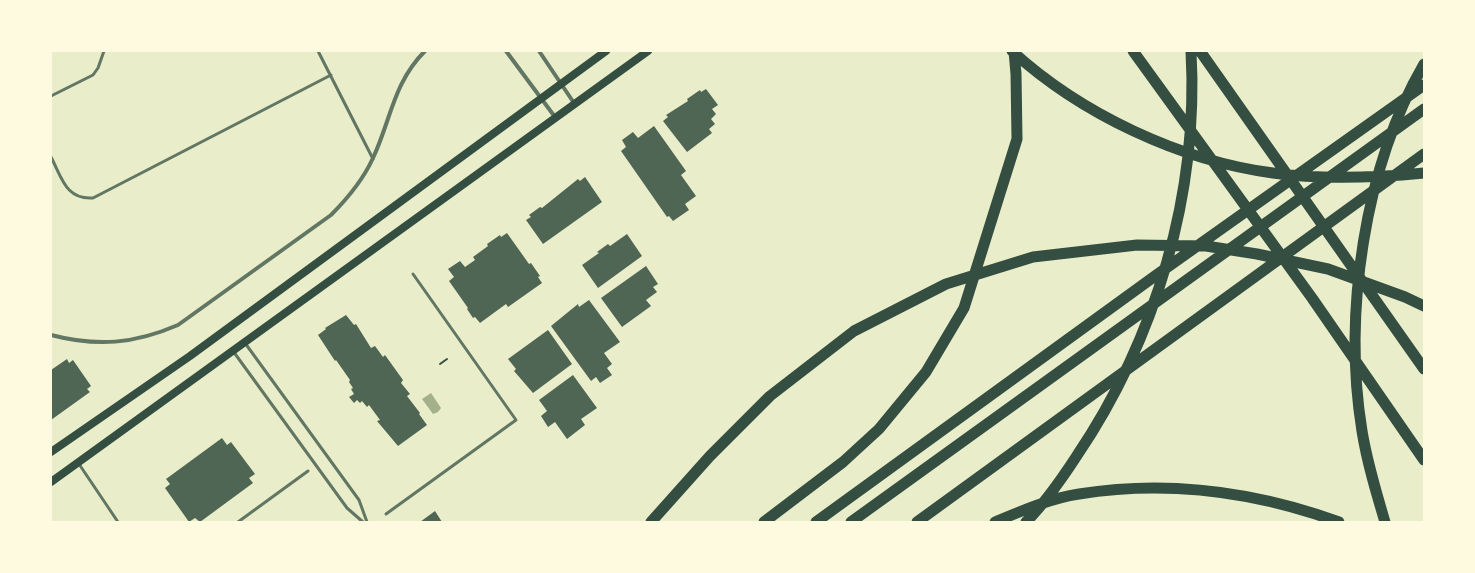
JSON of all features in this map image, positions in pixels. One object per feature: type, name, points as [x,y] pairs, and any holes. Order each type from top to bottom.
[{"type":"highway","points":[[1013,51],[1025,63],[1067,94],[1113,121],[1167,145],[1221,162],[1272,173],[1327,178],[1377,178],[1424,173]]},
{"type":"highway","points":[[764,522],[843,462],[879,429],[926,372],[964,308],[1017,139],[1016,74],[1013,51]]},
{"type":"highway","points":[[1133,51],[1312,298],[1424,460]]},
{"type":"highway","points":[[1026,522],[1062,478],[1092,434],[1114,396],[1140,342],[1160,289],[1175,231],[1184,183],[1190,126],[1191,51]]},
{"type":"highway","points":[[1200,51],[1424,369]]},
{"type":"highway","points":[[1385,522],[1373,485],[1362,431],[1356,378],[1355,323],[1362,247],[1373,194],[1389,142],[1405,102],[1424,64]]},
{"type":"highway","points":[[816,522],[1155,276],[1424,86]]},
{"type":"highway","points":[[850,522],[1424,109]]},
{"type":"highway","points":[[916,522],[1424,154]]},
{"type":"highway","points":[[651,522],[710,456],[770,396],[854,331],[946,284],[1026,259],[1137,244],[1206,246],[1257,254],[1328,269],[1405,297],[1424,306]]},
{"type":"highway","points":[[995,522],[1022,511],[1078,494],[1136,488],[1187,489],[1239,494],[1295,506],[1339,522]]},
{"type":"main road","points":[[51,452],[190,356],[606,51]]},
{"type":"main road","points":[[51,482],[244,341],[648,51]]},
{"type":"street","points":[[51,335],[88,343],[116,342],[164,331],[178,325],[331,215],[354,190],[373,159],[399,87],[425,51]]},
{"type":"street","points":[[506,51],[555,117]]},
{"type":"street","points":[[539,51],[574,103]]},
{"type":"lane","points":[[51,96],[93,75],[98,68],[104,51]]},
{"type":"lane","points":[[318,51],[373,159]]},
{"type":"lane","points":[[51,158],[67,189],[75,196],[84,199],[93,198],[331,75]]},
{"type":"lane","points":[[386,514],[516,420],[414,274]]},
{"type":"lane","points":[[244,341],[359,500],[367,522]]},
{"type":"lane","points":[[232,350],[347,508],[363,522]]},
{"type":"lane","points":[[78,462],[118,522]]},
{"type":"lane","points":[[238,522],[308,471]]},
{"type":"path","points":[[440,364],[447,359]]},
{"type":"shaded area","points":[[431,393],[441,408],[438,412],[433,414],[422,399]]},
{"type":"building","points":[[706,89],[718,105],[712,109],[716,114],[711,119],[715,124],[709,129],[712,133],[687,152],[663,121],[668,117],[666,115],[688,101],[687,99],[700,90],[701,92]]},
{"type":"building","points":[[654,126],[686,171],[681,175],[696,196],[685,204],[689,210],[673,221],[669,216],[667,217],[621,151],[626,147],[622,140],[633,132],[638,138]]},
{"type":"building","points":[[585,177],[602,202],[543,244],[526,220],[531,217],[529,215],[540,207],[542,208],[578,179],[580,181]]},
{"type":"building","points":[[507,233],[529,264],[531,263],[540,276],[538,277],[542,283],[508,307],[506,304],[480,323],[475,317],[473,318],[467,309],[468,308],[449,281],[454,277],[448,269],[460,261],[465,267],[475,260],[473,257],[488,246],[487,244],[500,235],[501,237]]},
{"type":"building","points":[[627,234],[642,256],[598,288],[582,265],[599,253],[597,252],[608,244],[610,246]]},
{"type":"building","points":[[646,266],[658,284],[653,287],[657,292],[646,300],[651,306],[622,327],[601,298]]},
{"type":"building","points":[[589,300],[620,342],[604,353],[612,364],[607,368],[612,375],[600,383],[596,377],[591,381],[551,326],[578,304],[579,307]]},
{"type":"building","points":[[346,315],[354,325],[356,324],[371,348],[375,346],[383,357],[385,355],[403,380],[401,383],[410,394],[407,396],[427,425],[398,446],[377,421],[380,420],[369,405],[367,407],[362,401],[360,403],[357,400],[354,403],[349,397],[354,394],[351,389],[353,388],[349,382],[350,380],[336,360],[335,361],[318,335],[326,329],[325,328]]},
{"type":"building","points":[[548,330],[572,364],[533,393],[514,371],[516,369],[508,359]]},
{"type":"building","points":[[67,359],[69,363],[73,360],[91,386],[87,389],[90,392],[51,420],[51,370]]},
{"type":"building","points":[[573,375],[597,408],[581,419],[585,425],[567,439],[555,422],[548,427],[541,416],[547,411],[539,400]]},
{"type":"building","points":[[222,438],[227,445],[231,442],[255,474],[249,478],[253,483],[200,522],[195,518],[189,522],[165,488],[170,484],[166,479]]},
{"type":"building","points":[[435,511],[442,522],[420,522]]}]
